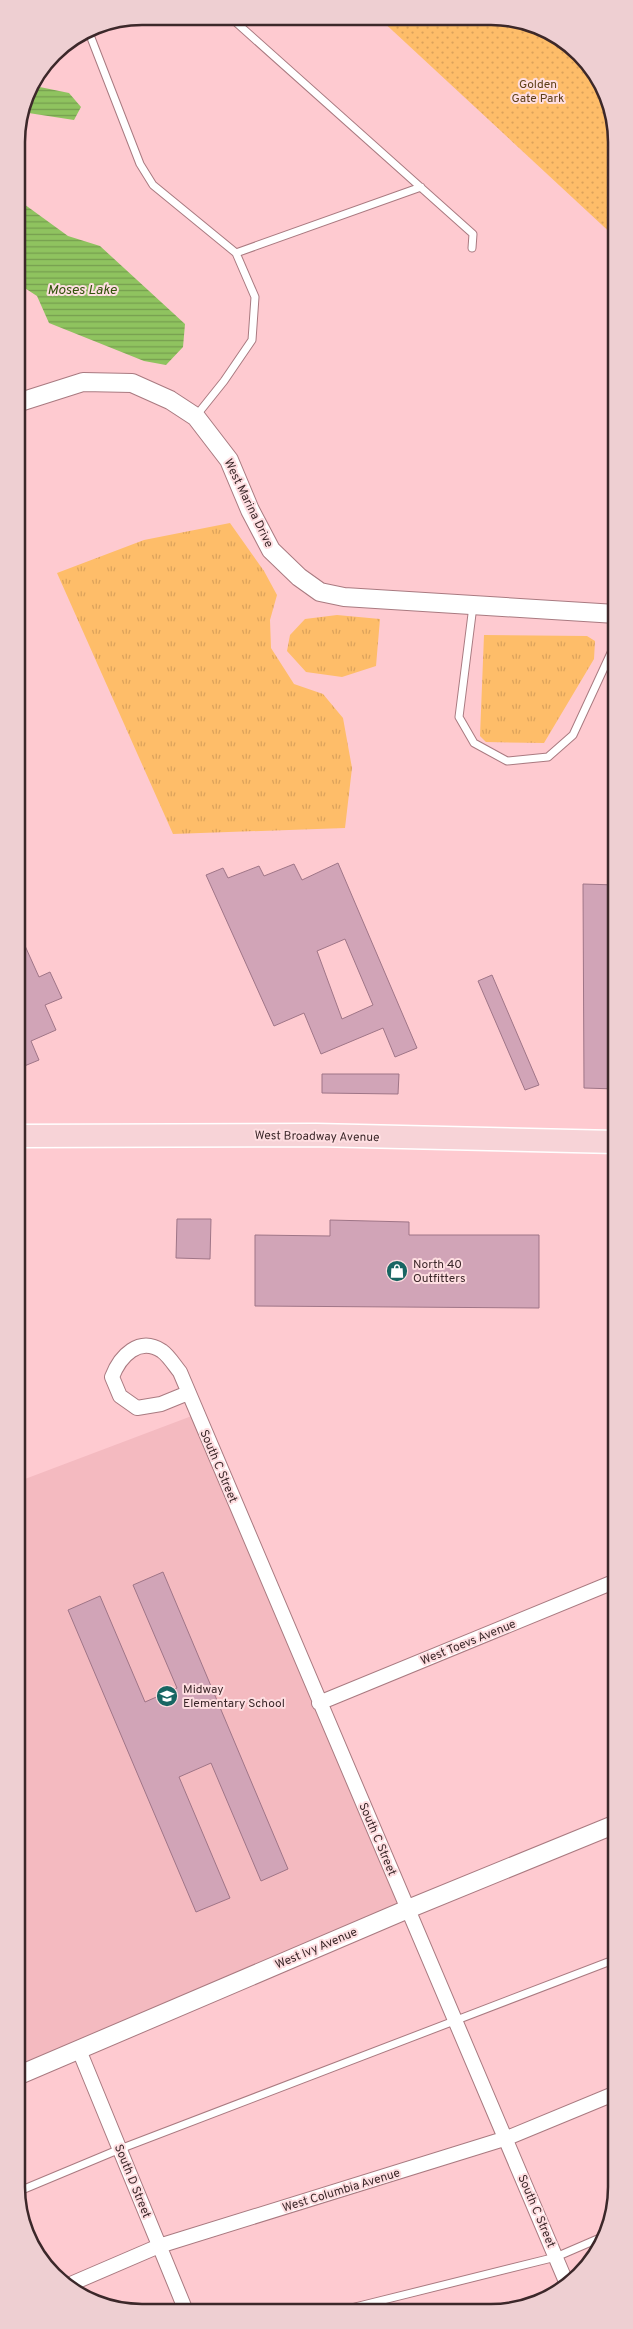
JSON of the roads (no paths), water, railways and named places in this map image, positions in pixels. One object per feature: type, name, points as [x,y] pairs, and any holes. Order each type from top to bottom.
[{"type":"main road","name":"West Broadway Avenue","points":[[25,1136],[316,1136],[608,1142]]},
{"type":"street","name":"West Marina Drive","points":[[25,400],[83,382],[132,383],[170,400],[196,417],[229,460],[250,510],[271,550],[299,577],[320,592],[344,597],[608,614]]},
{"type":"street","name":"South C Street","points":[[188,1393],[161,1404],[137,1408],[120,1396],[112,1377],[118,1362],[130,1350],[148,1346],[163,1351],[180,1372],[507,2138],[565,2278]]},
{"type":"street","name":"West Toevs Avenue","points":[[320,1703],[608,1584]]},
{"type":"street","name":"West Ivy Avenue","points":[[25,2073],[408,1909],[608,1827]]},
{"type":"street","name":"South D Street","points":[[79,2050],[183,2304]]},
{"type":"street","name":"West Columbia Avenue","points":[[75,2282],[159,2246],[507,2138],[608,2096]]},
{"type":"lane","points":[[239,25],[473,234],[472,248]]},
{"type":"lane","points":[[91,37],[140,164],[153,185],[236,253],[255,298],[252,340],[196,417]]},
{"type":"lane","points":[[236,253],[421,187]]},
{"type":"lane","points":[[473,606],[459,717],[474,743],[507,761],[548,757],[573,735],[608,659]]},
{"type":"lane","points":[[25,2189],[120,2149],[457,2022],[608,1962]]},
{"type":"lane","points":[[367,2304],[556,2257],[595,2240]]},
{"type":"water","points":[[39,87],[69,93],[81,107],[74,120],[29,113]]},
{"type":"water","name":"Moses Lake","points":[[25,205],[68,236],[100,246],[185,324],[183,347],[166,365],[144,361],[49,323],[37,296],[25,288]]},
{"type":"place","name":"North 40 Outfitters","points":[[397,1271]]},
{"type":"place","name":"Midway Elementary School","points":[[167,1696]]},
{"type":"park label","name":"Golden Gate Park","points":[[538,91]]}]
